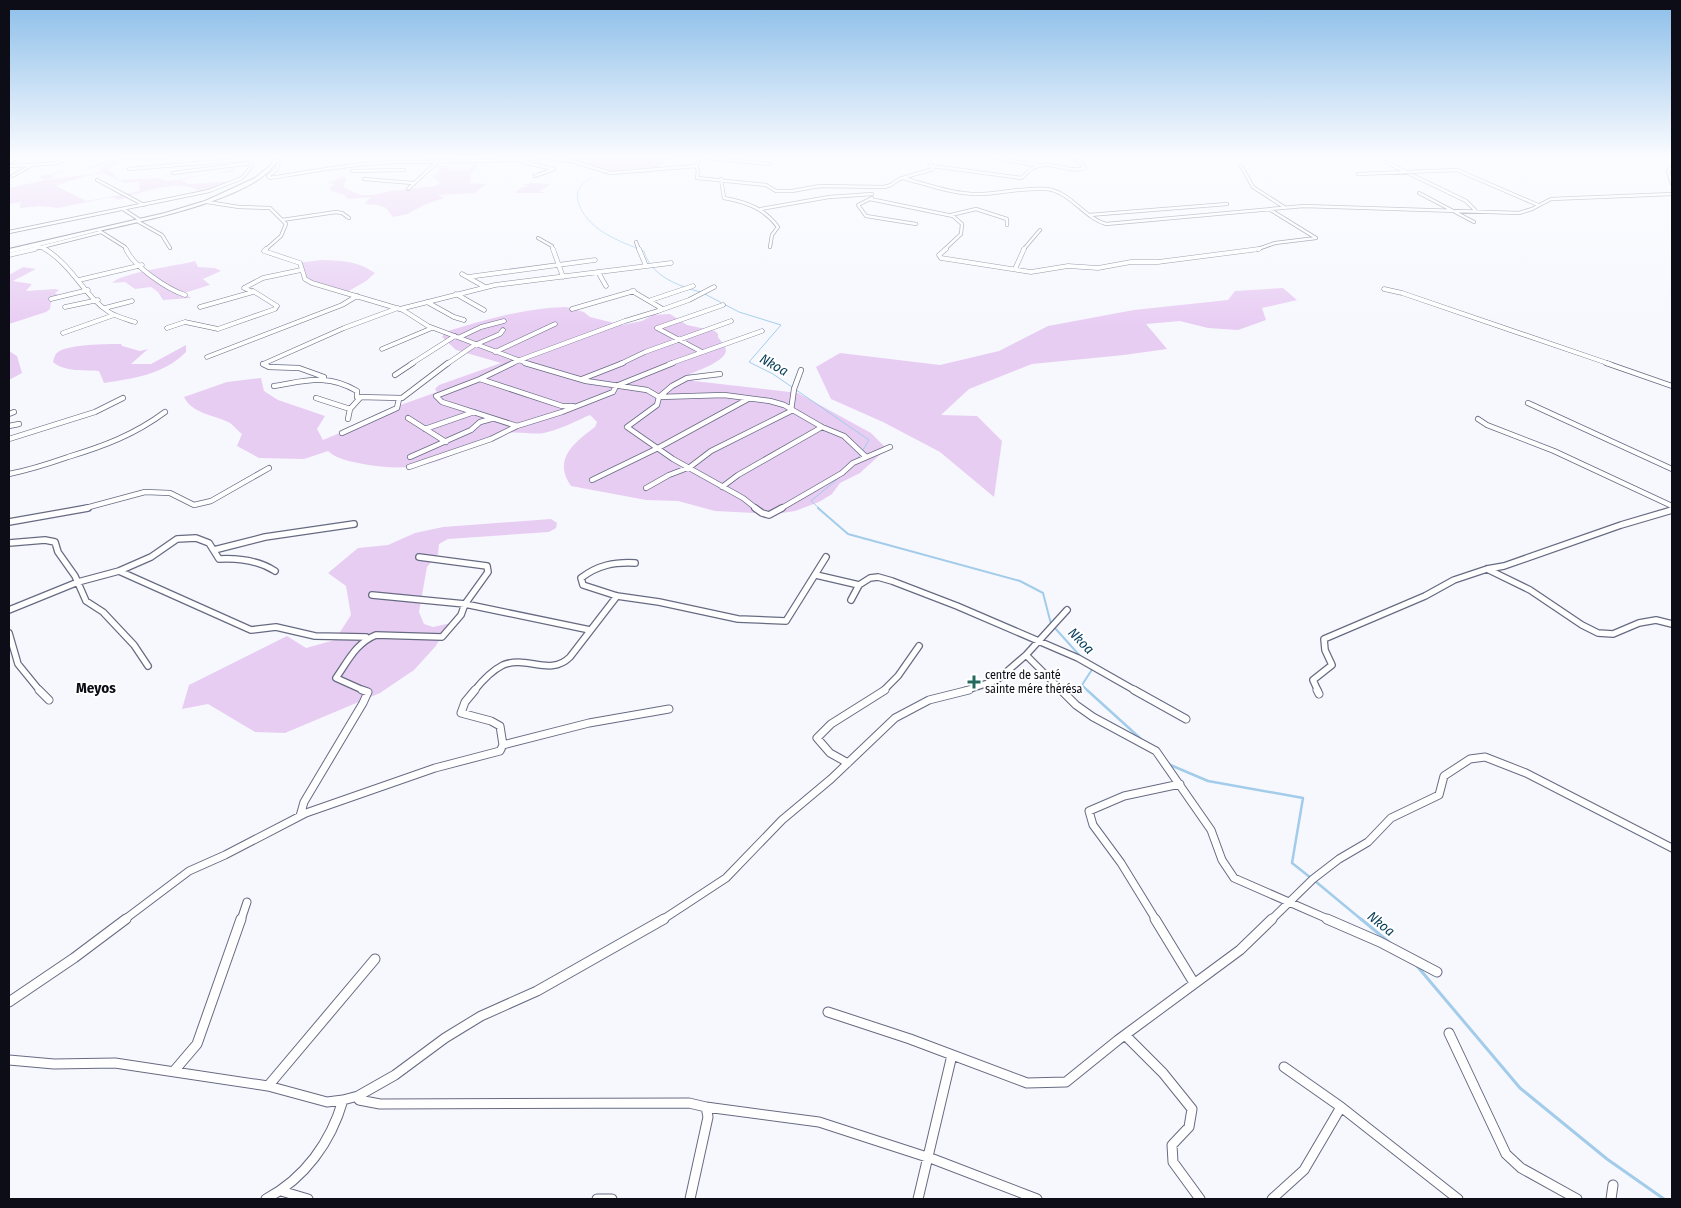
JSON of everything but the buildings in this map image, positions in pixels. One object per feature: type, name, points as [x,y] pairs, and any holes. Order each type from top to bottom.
[{"type":"highway","points":[[9,253],[163,214]]},
{"type":"street","points":[[9,232],[96,214]]},
{"type":"street","points":[[130,214],[162,235],[170,248]]},
{"type":"street","points":[[276,214],[286,224],[286,228],[282,235],[264,250],[300,263],[305,280],[312,283],[399,308],[432,328],[458,336],[518,361],[582,379],[647,390],[659,397],[724,395],[770,401],[784,405],[822,427],[844,436],[865,456]]},
{"type":"street","points":[[282,220],[320,214]]},
{"type":"street","points":[[344,214],[349,218]]},
{"type":"street","points":[[767,214],[778,227],[772,235],[770,247]]},
{"type":"street","points":[[865,214],[916,224]]},
{"type":"street","points":[[943,214],[951,216],[962,224],[961,234],[939,255],[941,258],[981,266],[1031,272],[1068,266],[1098,268],[1131,262],[1158,262],[1255,250],[1275,243],[1316,238],[1278,214]]},
{"type":"street","points":[[951,216],[957,214]]},
{"type":"street","points":[[997,214],[1008,219],[1006,225]]},
{"type":"street","points":[[1089,215],[1097,214]]},
{"type":"street","points":[[1089,215],[1098,222],[1106,224],[1211,214]]},
{"type":"street","points":[[1458,214],[1474,222]]},
{"type":"street","points":[[1015,269],[1023,250],[1040,230]]},
{"type":"street","points":[[100,231],[125,247],[128,254],[151,275],[174,291],[185,295]]},
{"type":"street","points":[[538,238],[552,246],[563,277]]},
{"type":"street","points":[[636,242],[646,266]]},
{"type":"street","points":[[37,245],[67,265],[114,316],[135,322]]},
{"type":"street","points":[[468,277],[595,260]]},
{"type":"street","points":[[360,398],[357,397],[357,392],[346,384],[299,368],[269,367],[264,364],[344,328],[399,308],[485,287],[671,264]]},
{"type":"street","points":[[79,280],[142,265]]},
{"type":"street","points":[[167,328],[185,322],[218,329],[275,310],[278,306],[253,291],[244,288],[245,286],[267,277],[301,270]]},
{"type":"street","points":[[598,272],[606,286]]},
{"type":"street","points":[[462,274],[485,287]]},
{"type":"street","points":[[651,300],[693,286]]},
{"type":"street","points":[[517,426],[442,402],[436,396],[480,379],[518,361],[625,321],[689,300],[714,287]]},
{"type":"street","points":[[1384,289],[1402,293],[1672,386]]},
{"type":"street","points":[[51,298],[88,290]]},
{"type":"street","points":[[200,307],[253,291]]},
{"type":"street","points":[[572,309],[634,291],[661,308],[658,311]]},
{"type":"street","points":[[456,294],[484,310]]},
{"type":"street","points":[[207,357],[342,305],[357,296]]},
{"type":"street","points":[[65,307],[98,300]]},
{"type":"street","points":[[105,308],[132,301]]},
{"type":"street","points":[[427,302],[454,317],[464,320]]},
{"type":"street","points":[[702,352],[657,328],[723,305]]},
{"type":"street","points":[[63,334],[114,316]]},
{"type":"street","points":[[395,375],[458,336],[504,321]]},
{"type":"street","points":[[582,379],[624,363],[645,352],[732,322]]},
{"type":"street","points":[[496,352],[555,324]]},
{"type":"street","points":[[382,349],[432,328]]},
{"type":"street","points":[[348,419],[350,409],[360,398],[399,399],[406,397],[418,385],[477,344],[500,334],[503,330]]},
{"type":"street","points":[[409,467],[491,439],[517,426],[578,406],[613,392],[616,386],[762,331]]},
{"type":"street","points":[[792,410],[794,389],[801,370]]},
{"type":"street","points":[[720,374],[687,378],[672,386],[659,397],[656,405],[627,427],[673,459],[743,498],[762,513],[769,515],[842,473],[853,463],[865,456],[879,453],[890,447]]},
{"type":"street","points":[[274,386],[325,378]]},
{"type":"street","points":[[480,379],[562,406],[578,406]]},
{"type":"street","points":[[9,439],[95,412],[124,398]]},
{"type":"street","points":[[316,398],[350,409]]},
{"type":"street","points":[[342,433],[397,408],[399,399]]},
{"type":"street","points":[[592,480],[658,448],[748,399]]},
{"type":"street","points":[[1528,403],[1672,469]]},
{"type":"street","points":[[646,488],[669,475],[690,467],[712,451],[792,410]]},
{"type":"street","points":[[9,414],[14,412]]},
{"type":"street","points":[[9,474],[26,471],[115,442],[149,424],[165,412]]},
{"type":"street","points":[[425,429],[474,412]]},
{"type":"street","points":[[408,418],[446,442]]},
{"type":"street","points":[[410,458],[472,430],[480,422],[493,419]]},
{"type":"street","points":[[1478,419],[1487,425],[1554,450],[1672,506]]},
{"type":"street","points":[[9,426],[19,424]]},
{"type":"street","points":[[722,487],[738,475],[822,427]]},
{"type":"street","points":[[9,522],[106,504],[145,492],[170,492],[194,505],[201,505],[268,468]]},
{"type":"street","points":[[1319,694],[1313,680],[1332,665],[1325,650],[1324,639],[1425,596],[1454,580],[1487,569],[1504,566],[1621,524],[1672,510]]},
{"type":"street","points":[[214,550],[235,543],[282,534],[354,524]]},
{"type":"street","points":[[9,610],[78,582],[119,571],[151,557],[177,539],[196,538],[209,543],[219,559],[237,557],[266,564],[275,571]]},
{"type":"street","points":[[9,543],[45,540],[55,542],[58,552],[78,582],[86,601],[103,612],[134,646],[148,666]]},
{"type":"street","points":[[119,571],[251,630],[276,627],[315,636],[442,637],[460,615],[465,604],[488,572],[487,566],[419,557]]},
{"type":"street","points":[[635,564],[603,564],[593,568],[581,578],[583,585],[617,596],[659,602],[738,619],[786,621],[826,557]]},
{"type":"street","points":[[1487,569],[1530,590],[1582,625],[1598,633],[1612,634],[1639,623],[1656,620],[1672,624]]},
{"type":"street","points":[[816,575],[859,585]]},
{"type":"street","points":[[851,600],[859,585],[870,578],[878,577],[957,606],[1078,658],[1186,719]]},
{"type":"street","points":[[372,595],[465,604],[590,630]]},
{"type":"street","points":[[9,1002],[74,958],[189,871],[300,816],[390,786],[434,768],[500,751],[503,745],[500,726],[496,722],[469,717],[461,713],[462,705],[491,672],[506,663],[518,662],[556,667],[561,665],[570,657],[617,596]]},
{"type":"street","points":[[9,1060],[54,1064],[115,1063],[174,1070],[268,1086],[327,1102],[358,1096],[395,1075],[445,1038],[482,1016],[567,975],[643,932],[705,893],[726,878],[782,820],[848,763],[895,718],[913,707],[996,680],[1026,656],[1038,640],[1068,610]]},
{"type":"street","points":[[9,633],[13,655],[20,670],[49,700]]},
{"type":"street","points":[[300,816],[304,802],[364,703],[368,692],[336,678],[366,637]]},
{"type":"street","points":[[848,763],[830,752],[817,738],[825,727],[883,691],[905,666],[919,646]]},
{"type":"street","points":[[1026,656],[1076,705],[1093,718],[1156,751],[1211,830],[1222,860],[1234,878],[1380,942],[1437,972]]},
{"type":"street","points":[[503,745],[589,723],[669,709]]},
{"type":"street","points":[[828,1012],[1027,1083],[1066,1082],[1124,1035],[1240,950],[1313,879],[1339,859],[1368,842],[1391,818],[1438,795],[1444,776],[1470,759],[1485,757],[1526,773],[1672,848]]},
{"type":"street","points":[[1180,784],[1124,796],[1089,811],[1093,825],[1121,862],[1194,983]]},
{"type":"street","points":[[174,1070],[197,1044],[247,902]]},
{"type":"street","points":[[268,1086],[375,959]]},
{"type":"street","points":[[1449,1033],[1506,1154],[1521,1168],[1577,1199]]},
{"type":"street","points":[[1124,1035],[1162,1072],[1192,1109],[1189,1127],[1172,1144],[1173,1162],[1200,1199]]},
{"type":"street","points":[[918,1199],[952,1055]]},
{"type":"street","points":[[1284,1067],[1341,1107],[1458,1199]]},
{"type":"street","points":[[358,1096],[359,1100],[363,1102],[380,1104],[690,1103],[706,1107],[819,1122],[929,1157],[1037,1199]]},
{"type":"street","points":[[266,1199],[281,1191],[306,1168],[322,1148],[341,1111],[343,1100]]},
{"type":"street","points":[[690,1199],[708,1117],[706,1107]]},
{"type":"street","points":[[1272,1199],[1304,1170],[1341,1107]]},
{"type":"street","points":[[1611,1199],[1613,1185]]},
{"type":"street","points":[[281,1191],[308,1199]]},
{"type":"street","points":[[597,1199],[612,1199]]},
{"type":"shaded area","points":[[391,214],[405,214],[393,217]]},
{"type":"shaded area","points":[[321,260],[355,263],[375,273],[366,281],[347,292],[312,281],[302,271],[298,263]]},
{"type":"shaded area","points":[[195,261],[198,267],[215,268],[221,271],[203,279],[210,285],[184,293],[191,298],[163,300],[158,292],[151,287],[135,289],[125,282],[112,283],[118,279],[138,273]]},
{"type":"shaded area","points":[[23,267],[36,269],[13,281],[32,284],[26,291],[55,289],[59,290],[55,293],[60,296],[51,302],[50,309],[46,312],[9,324],[9,275]]},
{"type":"shaded area","points":[[1283,288],[1297,300],[1262,308],[1266,320],[1238,330],[1208,328],[1180,321],[1146,324],[1167,349],[1032,364],[969,389],[941,415],[977,416],[1002,441],[994,497],[940,452],[883,422],[831,399],[816,367],[840,353],[940,365],[999,351],[1048,326],[1134,310],[1228,300],[1235,291]]},
{"type":"shaded area","points":[[566,307],[584,312],[590,317],[622,325],[642,321],[653,315],[670,314],[687,325],[715,331],[725,347],[725,354],[711,365],[690,374],[688,378],[694,381],[798,393],[871,433],[884,446],[884,451],[860,473],[840,483],[832,494],[819,502],[795,511],[776,514],[715,511],[678,501],[646,500],[571,486],[564,468],[565,459],[574,445],[595,427],[597,422],[590,415],[561,428],[544,433],[512,432],[502,434],[442,460],[420,466],[387,467],[344,460],[328,451],[304,459],[259,458],[237,446],[242,434],[232,424],[198,411],[184,397],[227,382],[261,378],[264,391],[278,400],[325,416],[317,429],[323,440],[349,429],[378,413],[437,392],[435,389],[439,385],[501,363],[456,350],[442,337],[445,332],[519,312]]},
{"type":"shaded area","points":[[121,344],[122,346],[140,351],[148,349],[131,364],[151,364],[186,345],[186,352],[177,360],[158,371],[138,377],[104,383],[99,371],[69,369],[53,362],[57,353],[71,347]]},
{"type":"shaded area","points":[[9,351],[17,356],[22,373],[9,380]]},
{"type":"shaded area","points":[[551,519],[557,523],[556,528],[549,532],[448,539],[439,544],[438,554],[427,567],[419,612],[424,624],[433,627],[451,623],[435,647],[414,670],[380,693],[285,733],[255,732],[208,704],[182,709],[189,685],[287,636],[306,648],[335,640],[351,615],[346,586],[328,573],[358,548],[388,545],[415,533],[443,527]]},
{"type":"waterway","name":"Nkoa","points":[[584,214],[588,220],[605,233],[644,251],[646,258],[654,269],[672,282],[685,287]]},
{"type":"waterway","name":"Nkoa","points":[[689,289],[701,292],[739,312],[781,325],[749,362],[773,374],[869,440],[857,460]]},
{"type":"waterway","name":"Nkoa","points":[[820,509],[811,501],[841,476]]},
{"type":"waterway","name":"Nkoa","points":[[818,508],[848,534],[1020,581],[1043,593],[1051,624]]},
{"type":"waterway","name":"Nkoa","points":[[1054,627],[1081,657]]},
{"type":"waterway","name":"Nkoa","points":[[1087,690],[1082,685],[1093,668]]},
{"type":"waterway","name":"Nkoa","points":[[1087,690],[1141,739]]},
{"type":"waterway","name":"Nkoa","points":[[1168,764],[1208,781],[1303,798],[1292,863],[1311,878]]},
{"type":"waterway","name":"Nkoa","points":[[1315,881],[1362,920]]},
{"type":"waterway","name":"Nkoa","points":[[1361,919],[1390,943]]},
{"type":"waterway","name":"Nkoa","points":[[1417,966],[1520,1088],[1607,1159],[1664,1199]]},
{"type":"place","name":"centre de santé sainte mére thérésa","points":[[974,682]]},
{"type":"district","name":"Meyos","points":[[96,688]]}]
